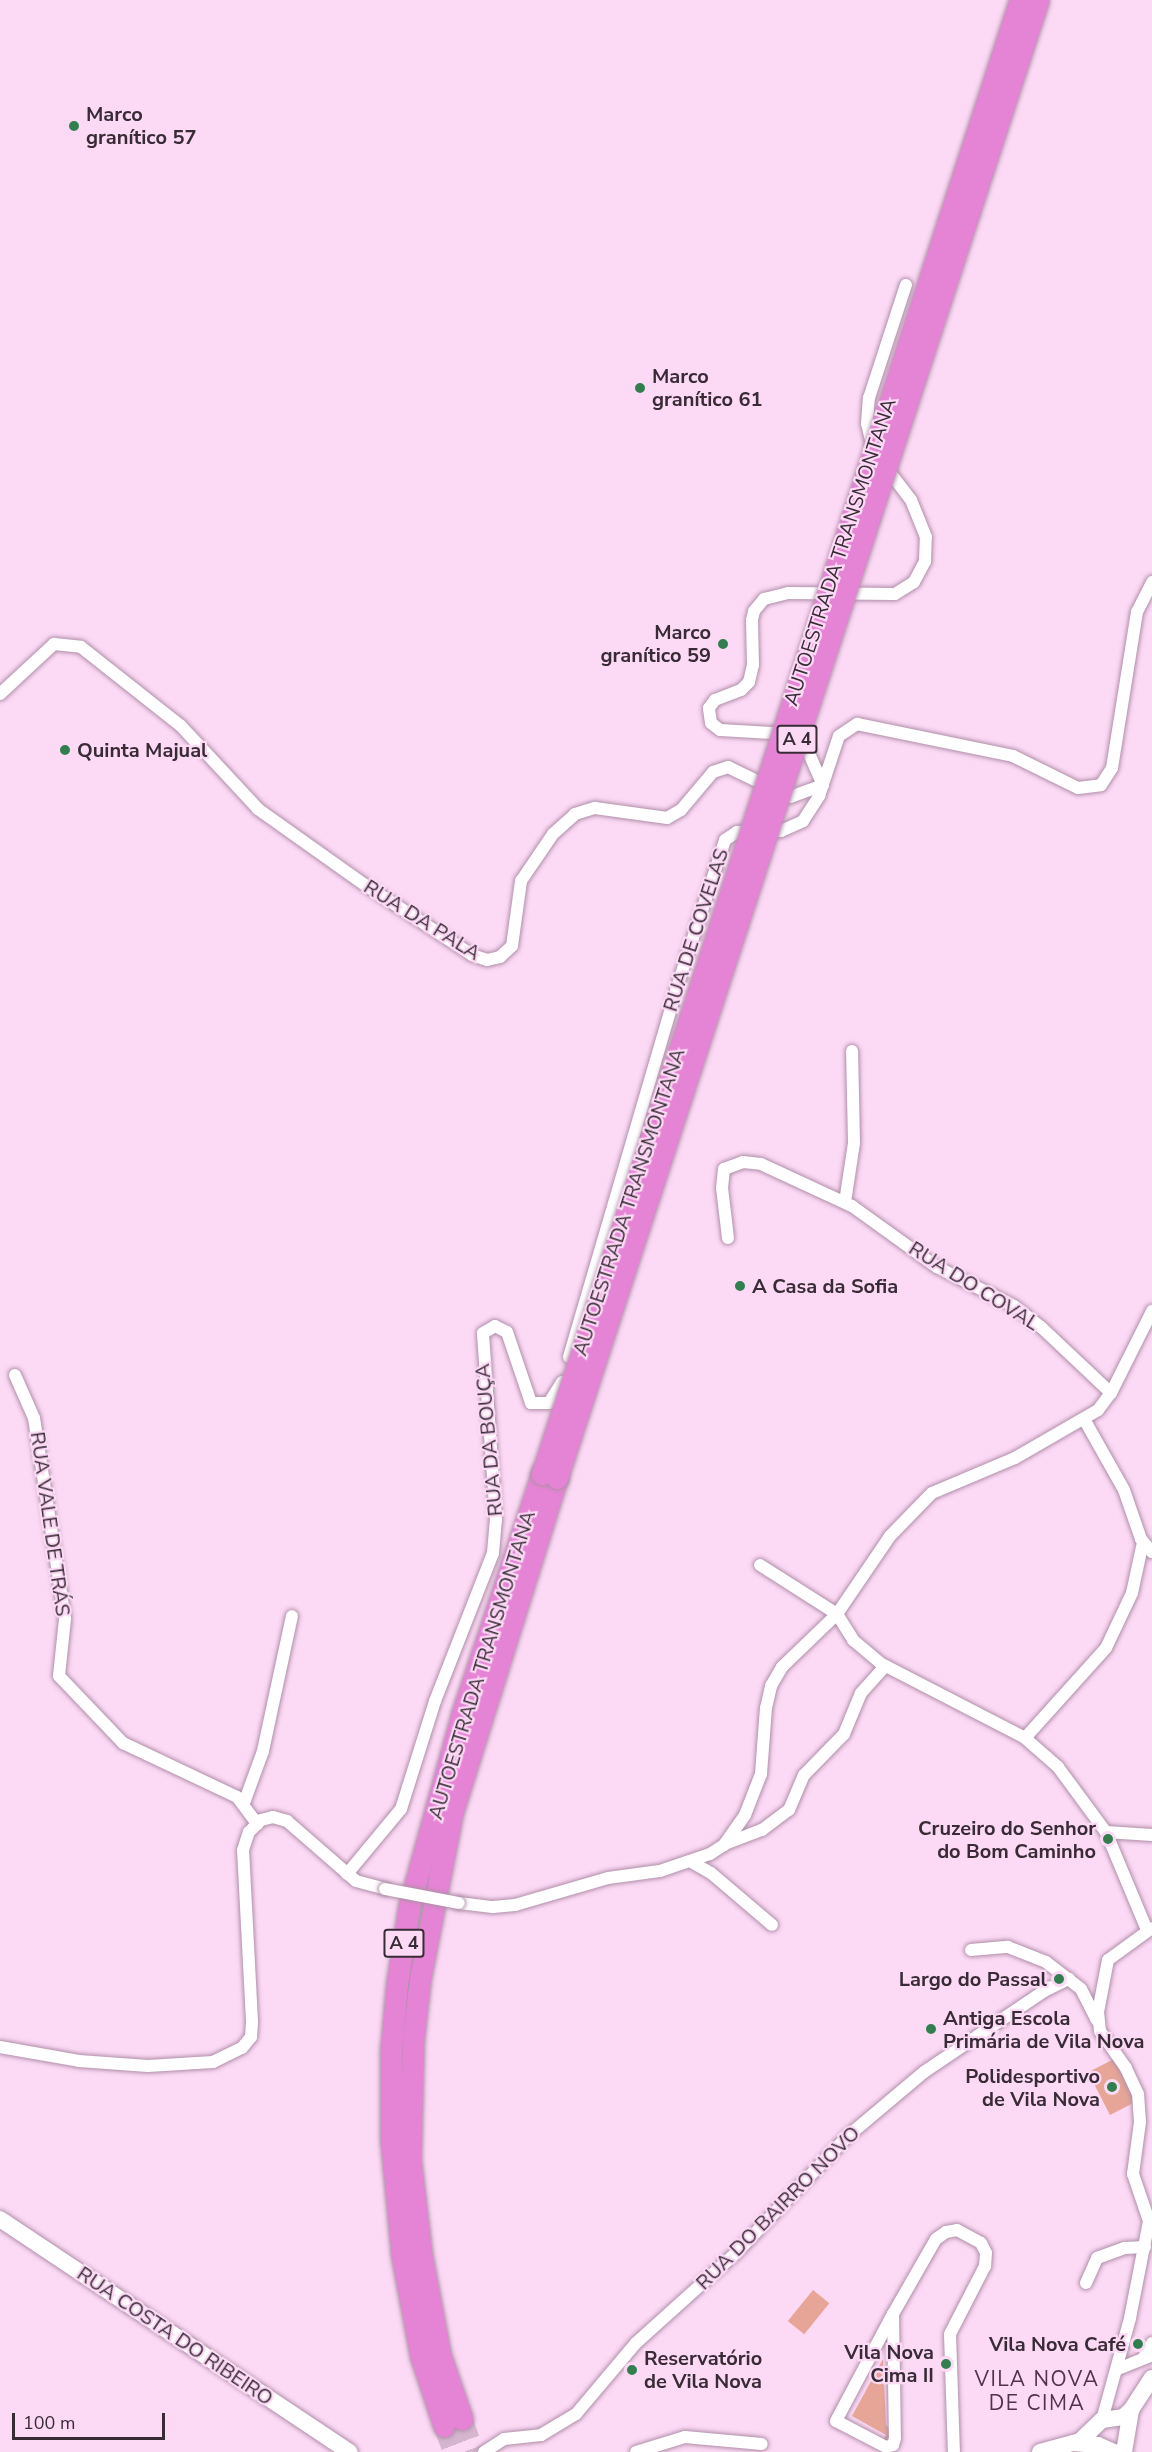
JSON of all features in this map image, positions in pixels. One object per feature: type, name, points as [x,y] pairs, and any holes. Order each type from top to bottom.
[{"type":"highway","name":"AUTOESTRADA TRANSMONTANA","points":[[453,2422],[421,2253],[410,2159],[413,2040],[420,1978],[452,1813],[550,1476],[1020,0]]},
{"type":"highway","name":"AUTOESTRADA TRANSMONTANA","points":[[550,1476],[1038,0]]},
{"type":"main road","name":"RUA COSTA DO RIBEIRO","points":[[0,2219],[350,2452]]},
{"type":"main road","points":[[1040,2452],[1111,2437],[1152,2378]]},
{"type":"street","points":[[823,785],[808,751],[798,739],[789,734],[720,730],[711,723],[709,708],[715,700],[741,690],[749,682],[753,665],[752,620],[754,611],[764,599],[794,593],[895,594],[905,591],[921,572],[926,537],[919,514],[874,451],[867,424],[869,398],[906,285]]},
{"type":"street","name":"RUA DE COVELAS","points":[[562,1382],[720,850],[733,833],[781,831],[798,825],[814,808],[839,736],[857,724],[1013,756],[1077,788],[1095,788],[1106,781],[1113,759],[1135,618],[1152,582]]},
{"type":"street","name":"RUA DA PALA","points":[[0,694],[54,644],[81,647],[181,726],[258,809],[360,882],[484,960],[500,957],[512,946],[523,878],[555,831],[578,812],[595,808],[666,818],[681,810],[713,772],[728,767],[742,771],[790,797],[823,785]]},
{"type":"street","points":[[844,1202],[854,1143],[852,1051]]},
{"type":"street","name":"RUA DO COVAL","points":[[728,1238],[722,1184],[723,1172],[729,1166],[762,1164],[844,1202],[943,1271],[1020,1311],[1111,1393]]},
{"type":"street","points":[[724,1845],[745,1815],[761,1774],[766,1708],[776,1676],[837,1614],[890,1536],[932,1493],[1015,1458],[1102,1407],[1152,1311]]},
{"type":"street","name":"RUA DA BOUÇA","points":[[347,1874],[401,1809],[435,1701],[493,1553],[496,1520],[483,1333],[495,1326],[507,1332],[526,1395],[534,1404],[551,1401],[562,1382]]},
{"type":"street","name":"RUA VALE DE TRÁS","points":[[15,1375],[34,1418],[65,1619],[59,1676],[123,1743],[244,1803]]},
{"type":"street","points":[[1025,1738],[1106,1648],[1128,1604],[1148,1547],[1124,1490],[1084,1419]]},
{"type":"street","points":[[1138,1572],[1152,1562]]},
{"type":"street","points":[[760,1564],[837,1614],[853,1640],[885,1666],[1025,1738],[1065,1775],[1106,1832],[1150,1929],[1108,1960],[1098,2021]]},
{"type":"street","points":[[257,1824],[244,1803],[263,1751],[292,1616]]},
{"type":"street","points":[[0,2047],[79,2061],[148,2066],[213,2062],[242,2048],[252,2027],[243,1850],[257,1824],[273,1817],[287,1821],[360,1883],[459,1903],[508,1906],[608,1878],[660,1871],[690,1861],[762,1830],[789,1810],[804,1774],[844,1734],[861,1693],[885,1666]]},
{"type":"street","points":[[1106,1832],[1152,1835]]},
{"type":"street","points":[[690,1861],[711,1873],[772,1925]]},
{"type":"street","points":[[971,1950],[998,1946],[1017,1950],[1046,1962],[1069,1978],[1086,1995],[1138,2094],[1140,2122],[1133,2174],[1150,2215],[1118,2369],[1111,2437]]},
{"type":"street","name":"RUA DO BAIRRO NOVO","points":[[497,2446],[542,2435],[576,2414],[641,2338],[716,2273],[848,2136],[924,2072],[1044,1991],[1069,1978]]},
{"type":"street","points":[[893,2314],[895,2438],[893,2445],[886,2447],[836,2421],[893,2314],[939,2236],[961,2231],[981,2243],[986,2253],[985,2266],[950,2334],[954,2452]]},
{"type":"street","points":[[1086,2283],[1097,2258],[1125,2248],[1145,2247]]},
{"type":"street","points":[[1118,2369],[1148,2356],[1152,2343]]},
{"type":"street","points":[[636,2452],[686,2437],[762,2444]]},
{"type":"street","points":[[484,2452],[497,2446]]},
{"type":"shaded area","name":"Polidesportivo de Vila Nova","points":[[1114,2059],[1136,2102],[1110,2115],[1088,2072]]},
{"type":"shaded area","points":[[813,2290],[829,2303],[804,2334],[788,2321]]},
{"type":"shaded area","points":[[883,2359],[886,2425],[894,2435],[892,2441],[882,2442],[886,2435],[852,2416]]},
{"type":"tunnel","points":[[462,2419],[474,2452]]},
{"type":"tunnel","points":[[444,2426],[454,2452]]},
{"type":"place","name":"Marco granítico 57","points":[[74,126]]},
{"type":"place","name":"Marco granítico 61","points":[[640,388]]},
{"type":"place","name":"Marco granítico 59","points":[[723,644]]},
{"type":"place","name":"Quinta Majual","points":[[65,750]]},
{"type":"place","name":"A Casa da Sofia","points":[[740,1286]]},
{"type":"place","name":"Cruzeiro do Senhor do Bom Caminho","points":[[1108,1839]]},
{"type":"place","name":"Largo do Passal","points":[[1059,1979]]},
{"type":"place","name":"Antiga Escola Primária de Vila Nova","points":[[931,2029]]},
{"type":"place","name":"Polidesportivo de Vila Nova","points":[[1112,2087]]},
{"type":"place","name":"Vila Nova Café","points":[[1138,2344]]},
{"type":"place","name":"Vila Nova Cima II","points":[[946,2364]]},
{"type":"place","name":"Reservatório de Vila Nova","points":[[632,2370]]},
{"type":"district","name":"VILA NOVA DE CIMA","points":[[1037,2391]]}]
